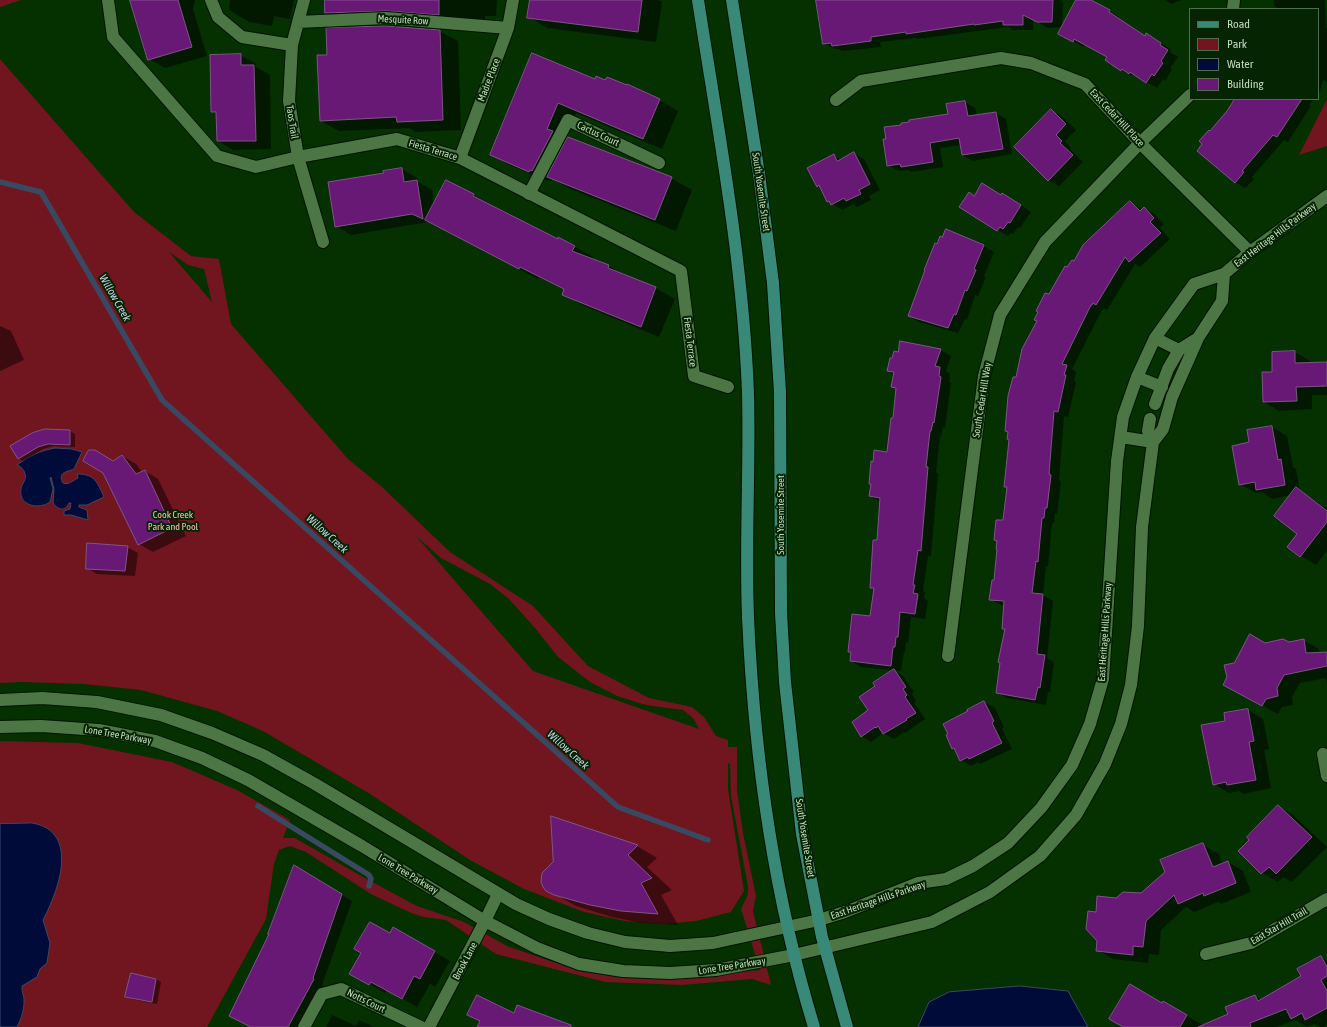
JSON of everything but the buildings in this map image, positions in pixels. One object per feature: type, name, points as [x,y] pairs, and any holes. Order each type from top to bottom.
[{"type":"main road","points":[[698,0],[735,235],[743,322],[748,393],[748,614],[752,684],[762,778],[779,885],[794,956],[814,1027]]},
{"type":"main road","name":"South Yosemite Street","points":[[732,0],[759,174],[773,283],[780,392],[781,613],[785,682],[802,834],[825,948],[847,1027]]},
{"type":"street","name":"Fiesta Terrace","points":[[108,0],[113,37],[217,156],[256,167],[298,157],[397,139],[460,158],[681,272],[694,376],[728,387]]},
{"type":"street","points":[[211,0],[218,17],[242,37],[292,45]]},
{"type":"street","name":"Taos Trail","points":[[304,0],[292,45],[289,102],[298,157],[323,242]]},
{"type":"street","name":"Madre Place","points":[[460,158],[508,28],[513,0]]},
{"type":"street","name":"Mesquite Row","points":[[298,22],[386,18],[508,28]]},
{"type":"street","name":"East Cedar Hill Place","points":[[836,100],[861,80],[1001,58],[1031,63],[1085,84],[1140,143],[1250,252]]},
{"type":"street","name":"South Cedar Hill Way","points":[[948,656],[984,376],[1000,315],[1045,242],[1140,143],[1189,96]]},
{"type":"street","name":"Cactus Court","points":[[529,194],[568,120],[659,162]]},
{"type":"street","name":"East Heritage Hills Parkway","points":[[819,920],[845,912],[918,883],[946,879],[973,866],[1008,843],[1041,808],[1072,765],[1090,724],[1103,680],[1117,461],[1124,417],[1137,377],[1155,338],[1194,284],[1224,274],[1250,252],[1327,196]]},
{"type":"street","points":[[825,948],[932,922],[990,892],[1040,856],[1076,815],[1105,764],[1121,724],[1131,685],[1138,626],[1142,527],[1153,442],[1163,429],[1172,397],[1198,338],[1222,301],[1224,274]]},
{"type":"street","points":[[1155,338],[1179,350]]},
{"type":"street","points":[[1155,404],[1168,369],[1179,350],[1198,338]]},
{"type":"street","points":[[1137,377],[1162,386]]},
{"type":"street","points":[[1150,419],[1148,431],[1153,442]]},
{"type":"street","points":[[1121,437],[1153,442]]},
{"type":"street","points":[[0,700],[42,698],[97,702],[161,715],[212,733],[263,755],[316,784],[516,904],[588,934],[625,942],[670,946],[713,943],[819,920]]},
{"type":"street","name":"Lone Tree Parkway","points":[[0,728],[41,726],[99,730],[155,741],[202,758],[248,780],[362,846],[485,921],[537,948],[579,964],[623,971],[670,973],[716,970],[794,956],[825,948]]},
{"type":"street","points":[[1323,754],[1327,776]]},
{"type":"street","name":"Brook Lane","points":[[429,1027],[498,894]]},
{"type":"street","name":"East Star Hill Trail","points":[[1206,954],[1251,943],[1327,899]]},
{"type":"street","name":"Notts Court","points":[[304,1027],[322,994],[341,989],[421,1027]]},
{"type":"green space","points":[[0,0],[21,0],[0,7]]},
{"type":"green space","name":"Cook Creek Park and Pool","points":[[0,59],[134,212],[191,256],[219,259],[231,324],[348,459],[381,486],[450,552],[533,606],[588,666],[649,698],[692,707],[704,717],[716,736],[728,740],[728,747],[737,747],[737,791],[743,833],[756,896],[753,911],[771,985],[752,979],[682,985],[605,982],[496,954],[446,920],[424,917],[411,913],[371,894],[306,852],[290,846],[279,850],[274,864],[266,919],[207,1027],[0,1027],[0,741],[78,743],[172,762],[237,790],[290,820],[283,838],[295,838],[417,906],[464,922],[507,946],[553,962],[613,976],[680,979],[760,970],[741,909],[748,894],[748,886],[731,796],[730,764],[728,763],[728,789],[744,891],[731,912],[696,921],[664,924],[625,921],[584,912],[524,889],[470,860],[370,794],[263,731],[217,711],[141,690],[84,684],[22,682],[0,683]],"holes":[[[169,252],[188,265],[204,269],[212,302]],[[416,536],[441,558],[490,584],[509,599],[558,657],[590,682],[617,696],[646,705],[683,710],[694,719],[699,729],[533,671]]]},
{"type":"green space","points":[[1327,99],[1327,146],[1299,155]]},
{"type":"water","points":[[55,448],[72,449],[82,452],[74,469],[62,475],[61,479],[63,483],[69,483],[78,478],[77,474],[88,475],[95,480],[104,497],[87,505],[79,505],[79,507],[87,510],[88,520],[71,515],[64,515],[64,511],[70,509],[71,503],[69,503],[66,508],[61,509],[53,503],[54,489],[51,477],[53,489],[50,502],[40,506],[30,505],[26,503],[21,495],[22,485],[25,480],[25,472],[17,465],[35,454]]},
{"type":"water","points":[[32,823],[47,828],[56,838],[61,850],[62,864],[59,879],[49,908],[43,920],[50,943],[47,963],[40,969],[37,977],[22,986],[24,1000],[23,1009],[17,1027],[0,1027],[0,824]]},
{"type":"water","points":[[1020,986],[1068,991],[1088,1027],[918,1027],[929,1002],[949,992]]},
{"type":"waterway","name":"Willow Creek","points":[[0,182],[41,192],[162,400],[618,807],[708,840]]},
{"type":"waterway","points":[[258,806],[369,875],[371,879],[369,886]]}]
